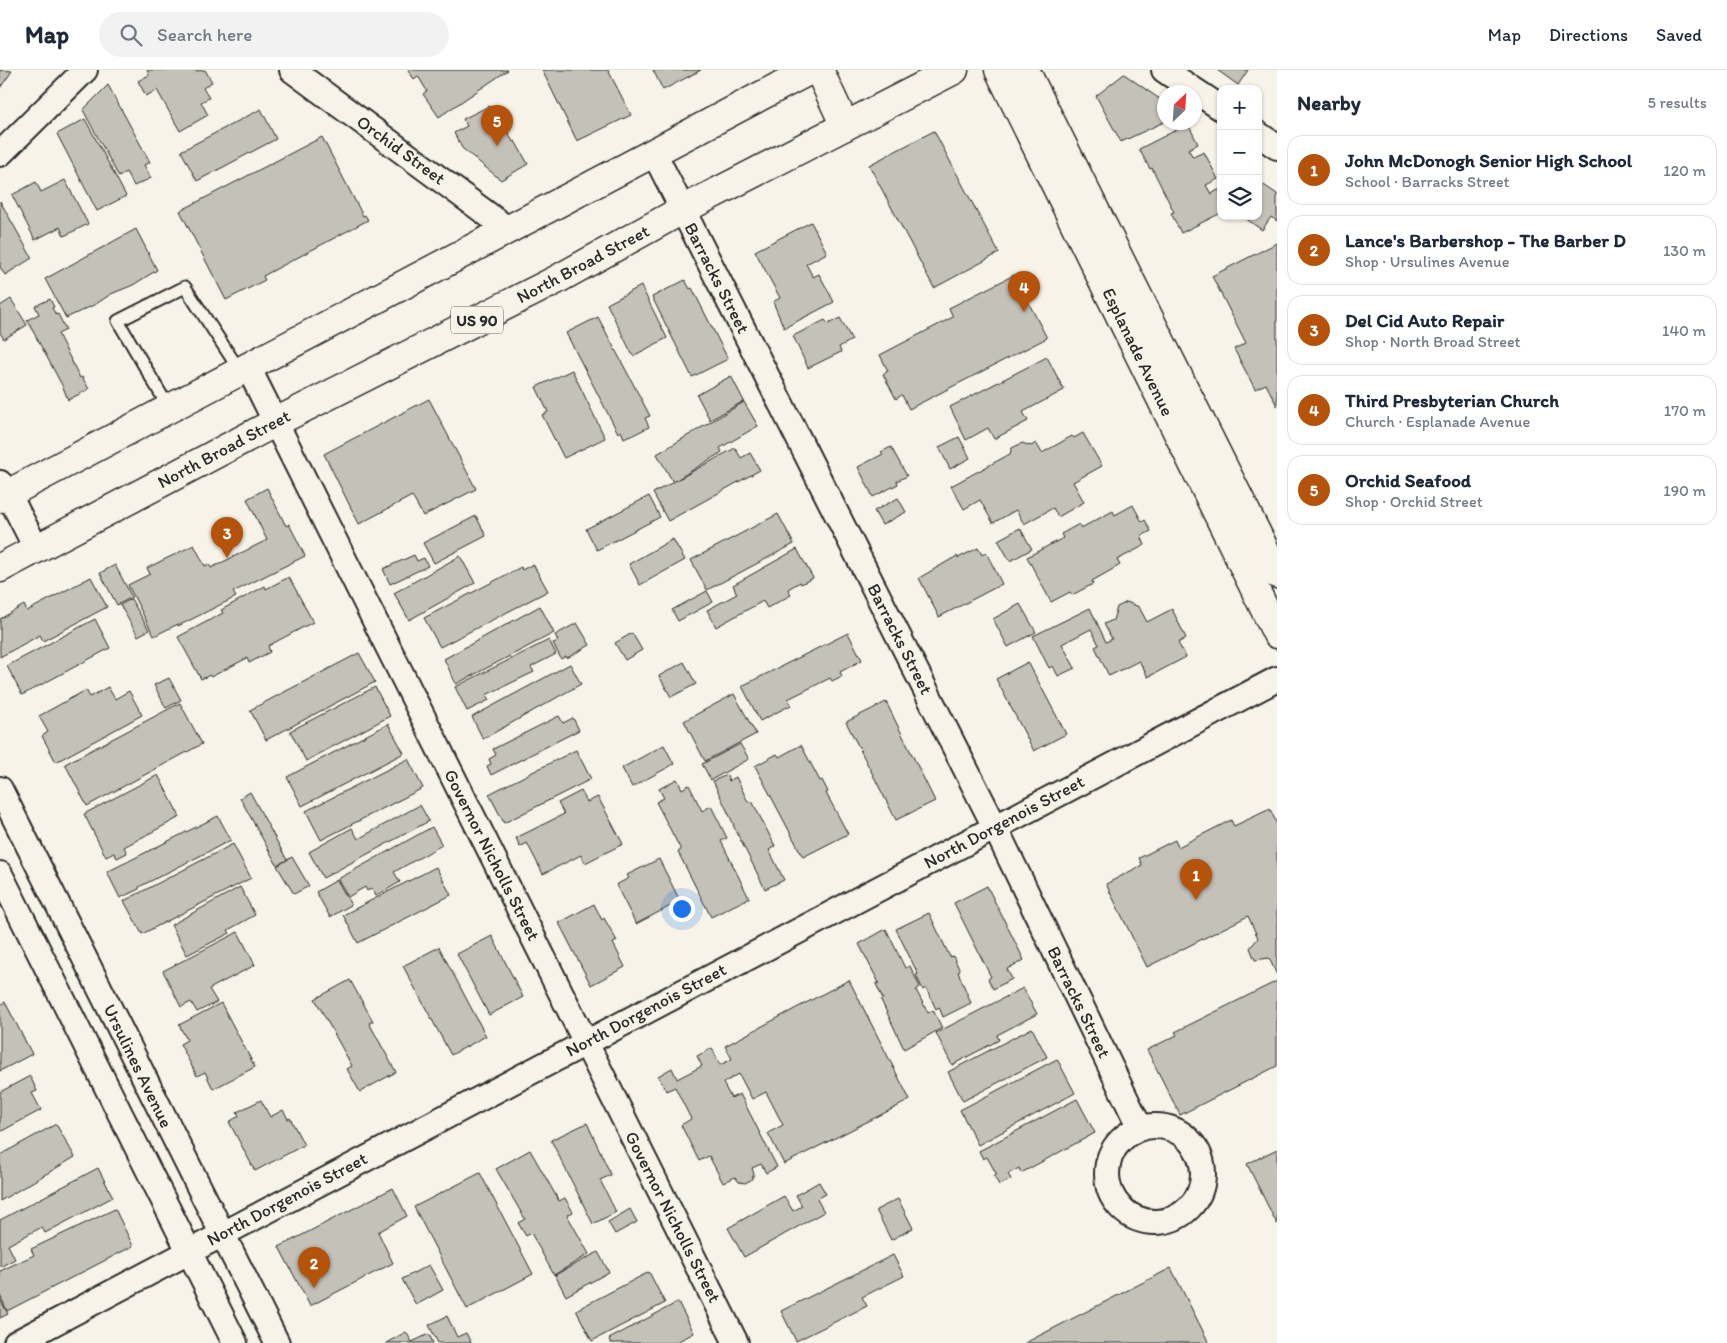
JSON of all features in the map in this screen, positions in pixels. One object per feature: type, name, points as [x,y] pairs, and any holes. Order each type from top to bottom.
[{"type":"main road","points":[[3,491],[244,369],[810,70]]},
{"type":"main road","points":[[820,70],[845,126]]},
{"type":"main road","name":"North Broad Street","points":[[0,568],[276,422],[556,280],[682,210],[954,70]]},
{"type":"main road","name":"Esplanade Avenue","points":[[999,70],[1277,634]]},
{"type":"main road","name":"Esplanade Avenue","points":[[1025,70],[1276,569]]},
{"type":"street","points":[[0,154],[85,70]]},
{"type":"street","name":"Orchid Street","points":[[292,70],[509,230]]},
{"type":"street","points":[[1164,70],[1217,105]]},
{"type":"street","points":[[1262,137],[1277,147]]},
{"type":"street","name":"Barracks Street","points":[[654,153],[995,827],[1140,1128]]},
{"type":"street","name":"Governor Nicholls Street","points":[[244,369],[276,422],[736,1343]]},
{"type":"street","points":[[3,491],[36,548]]},
{"type":"street","name":"North Dorgenois Street","points":[[16,1343],[1277,679]]},
{"type":"street","name":"Ursulines Avenue","points":[[0,789],[277,1343]]},
{"type":"street","name":"Ursulines Avenue","points":[[0,874],[234,1343]]},
{"type":"street","points":[[1157,1125],[1173,1129],[1187,1138],[1198,1151],[1203,1167],[1203,1184],[1197,1199],[1186,1212],[1171,1220],[1155,1223],[1139,1220],[1126,1213],[1115,1202],[1109,1188],[1106,1174],[1107,1166],[1115,1145],[1126,1134],[1140,1128],[1157,1125]]},
{"type":"lane","points":[[169,408],[118,321],[185,287],[244,369]]},
{"type":"building","points":[[0,70],[12,71],[0,88]]},
{"type":"building","points":[[147,70],[205,70],[212,82],[203,88],[209,98],[201,102],[208,115],[180,131],[157,90],[146,96],[138,81],[149,75]]},
{"type":"building","points":[[408,70],[508,70],[439,117],[423,94],[427,91],[418,76],[414,79]]},
{"type":"building","points":[[542,70],[608,70],[631,115],[577,141]]},
{"type":"building","points":[[653,70],[701,70],[663,90]]},
{"type":"building","points":[[1217,70],[1248,70],[1238,85]]},
{"type":"building","points":[[1124,74],[1157,97],[1157,125],[1121,142],[1096,96]]},
{"type":"building","points":[[108,85],[150,162],[144,165],[151,178],[134,186],[126,172],[119,177],[83,110]]},
{"type":"building","points":[[489,106],[495,115],[498,113],[513,142],[515,141],[528,164],[501,180],[462,148],[454,133],[467,126],[463,119]]},
{"type":"building","points":[[261,109],[276,139],[197,181],[181,151]]},
{"type":"building","points":[[85,119],[126,196],[97,211],[57,134]]},
{"type":"building","points":[[1176,130],[1191,130],[1198,144],[1188,149],[1193,157],[1204,152],[1217,177],[1217,180],[1206,185],[1211,194],[1217,191],[1217,215],[1181,233],[1171,213],[1174,212],[1152,168],[1150,169],[1139,149]]},
{"type":"building","points":[[934,131],[999,253],[934,288],[869,165]]},
{"type":"building","points":[[322,137],[363,216],[365,215],[368,220],[263,276],[265,280],[226,300],[180,211]]},
{"type":"building","points":[[65,180],[88,224],[64,236],[60,227],[35,240],[12,195],[36,182],[41,192]]},
{"type":"building","points":[[1262,184],[1277,194],[1277,221],[1271,217],[1262,230],[1248,220],[1262,220]]},
{"type":"building","points":[[0,201],[32,258],[5,275],[0,267]]},
{"type":"building","points":[[811,222],[827,253],[806,264],[813,277],[819,274],[834,302],[784,328],[773,302],[780,298],[755,251]]},
{"type":"building","points":[[136,229],[157,270],[133,285],[111,294],[96,304],[66,318],[45,279]]},
{"type":"building","points":[[1277,243],[1277,406],[1266,384],[1255,389],[1234,349],[1246,343],[1212,276]]},
{"type":"building","points":[[1014,275],[1047,338],[909,409],[902,395],[896,399],[883,374],[888,371],[880,355],[953,317],[949,308]]},
{"type":"building","points":[[685,280],[690,289],[692,288],[728,359],[692,377],[652,297]]},
{"type":"building","points":[[641,286],[667,338],[633,356],[607,304]]},
{"type":"building","points":[[11,299],[27,325],[4,339],[0,333],[0,306]]},
{"type":"building","points":[[50,299],[54,307],[52,308],[56,315],[58,314],[66,330],[58,334],[80,378],[82,377],[89,389],[68,400],[27,320],[39,314],[35,306]]},
{"type":"building","points":[[598,317],[650,416],[645,418],[649,427],[624,438],[621,431],[618,433],[566,333]]},
{"type":"building","points":[[840,318],[852,340],[839,347],[841,352],[808,368],[793,336],[825,320],[828,324]]},
{"type":"building","points":[[1047,357],[1064,390],[1023,412],[1028,421],[994,439],[988,428],[966,440],[950,407]]},
{"type":"building","points":[[572,370],[605,438],[564,458],[542,415],[548,412],[536,387]]},
{"type":"building","points":[[731,376],[744,401],[710,420],[697,395]]},
{"type":"building","points":[[429,399],[476,489],[423,516],[412,496],[359,524],[324,454]]},
{"type":"building","points":[[744,402],[758,426],[720,448],[722,452],[673,482],[657,454]]},
{"type":"building","points":[[1083,433],[1102,466],[1073,482],[1084,502],[1058,517],[1053,508],[1024,524],[1016,510],[993,523],[980,500],[964,509],[951,486],[1010,454],[1012,448],[1022,443],[1031,446],[1036,443],[1042,453],[1072,436],[1074,438]]},
{"type":"building","points":[[959,437],[970,458],[950,469],[939,447]]},
{"type":"building","points":[[891,447],[907,476],[897,481],[898,484],[873,497],[858,467],[883,454],[881,452]]},
{"type":"building","points":[[735,448],[741,458],[750,453],[760,470],[668,521],[653,493]]},
{"type":"building","points":[[267,488],[286,526],[289,524],[305,556],[233,592],[236,597],[154,636],[128,585],[150,574],[147,568],[194,545],[205,566],[209,564],[211,568],[267,540],[247,499]]},
{"type":"building","points":[[649,496],[660,517],[597,550],[586,529]]},
{"type":"building","points":[[898,498],[906,512],[882,525],[874,511]]},
{"type":"building","points":[[1133,505],[1142,522],[1145,520],[1151,531],[1141,536],[1145,545],[1117,560],[1120,565],[1092,581],[1093,584],[1072,595],[1070,592],[1051,602],[1027,557],[1063,538],[1061,534],[1079,524],[1081,528],[1113,511],[1115,515]]},
{"type":"building","points":[[778,514],[794,544],[707,590],[691,560]]},
{"type":"building","points":[[476,516],[486,536],[434,563],[423,543]]},
{"type":"building","points":[[1020,528],[1032,549],[1010,561],[998,540]]},
{"type":"building","points":[[673,539],[685,560],[640,585],[629,564]]},
{"type":"building","points":[[978,548],[982,555],[986,552],[1002,584],[939,617],[919,578],[957,556],[958,558]]},
{"type":"building","points":[[797,549],[813,578],[801,584],[800,582],[788,589],[791,595],[767,608],[763,601],[716,627],[707,610],[737,594],[733,585]]},
{"type":"building","points":[[414,555],[417,561],[424,558],[428,566],[390,584],[383,569]]},
{"type":"building","points":[[460,556],[475,583],[409,620],[394,593]]},
{"type":"building","points":[[533,564],[548,591],[440,647],[424,618],[521,567],[522,570]]},
{"type":"building","points":[[115,565],[132,597],[117,605],[100,573]]},
{"type":"building","points":[[91,577],[107,607],[43,641],[40,635],[0,657],[0,619],[24,605],[27,611]]},
{"type":"building","points":[[289,577],[313,622],[268,646],[270,652],[249,663],[247,658],[211,677],[210,675],[201,679],[178,637],[223,613],[221,610],[265,586],[266,589]]},
{"type":"building","points":[[707,591],[713,602],[678,621],[672,610]]},
{"type":"building","points":[[131,599],[149,630],[138,636],[120,605]]},
{"type":"building","points":[[1127,602],[1139,607],[1147,622],[1172,609],[1186,638],[1178,643],[1186,657],[1148,677],[1139,661],[1109,676],[1095,647],[1099,645],[1091,629],[1062,644],[1075,668],[1058,676],[1053,666],[1049,668],[1033,636],[1090,608],[1106,642],[1112,639],[1104,624],[1113,620],[1117,607]]},
{"type":"building","points":[[1020,604],[1036,632],[1008,647],[993,619]]},
{"type":"building","points":[[540,606],[554,633],[456,684],[444,659]]},
{"type":"building","points":[[95,619],[110,648],[22,695],[7,666]]},
{"type":"building","points":[[577,623],[590,645],[567,658],[566,656],[561,659],[553,643],[558,641],[555,635]]},
{"type":"building","points":[[632,633],[642,650],[625,660],[615,643]]},
{"type":"building","points":[[848,633],[862,660],[840,672],[842,676],[832,681],[830,678],[788,699],[791,705],[760,721],[742,686]]},
{"type":"building","points":[[549,640],[556,654],[531,667],[534,672],[486,695],[489,700],[467,711],[455,687]]},
{"type":"building","points":[[359,653],[375,682],[266,740],[250,710]]},
{"type":"building","points":[[684,662],[696,684],[671,697],[659,676]]},
{"type":"building","points":[[1028,662],[1066,734],[1034,751],[996,679]]},
{"type":"building","points":[[570,664],[581,684],[483,739],[472,717]]},
{"type":"building","points":[[169,678],[181,700],[166,708],[154,685]]},
{"type":"building","points":[[108,687],[115,699],[129,691],[142,715],[56,762],[42,736],[48,732],[39,716],[86,690],[90,697]]},
{"type":"building","points":[[375,687],[390,716],[306,761],[290,731]]},
{"type":"building","points":[[734,694],[756,734],[705,761],[684,721]]},
{"type":"building","points":[[886,702],[935,801],[896,820],[846,722]]},
{"type":"building","points":[[180,703],[202,744],[87,806],[65,764]]},
{"type":"building","points":[[559,716],[563,723],[573,718],[579,730],[491,775],[487,766],[491,764],[489,759],[496,755],[493,749]]},
{"type":"building","points":[[388,724],[404,753],[302,806],[287,777]]},
{"type":"building","points":[[740,744],[749,759],[711,780],[702,764]]},
{"type":"building","points":[[664,745],[674,764],[632,787],[622,768]]},
{"type":"building","points":[[801,745],[820,781],[822,780],[828,792],[826,793],[848,834],[803,857],[755,766],[777,754],[779,757]]},
{"type":"building","points":[[576,750],[591,779],[504,823],[489,794]]},
{"type":"building","points":[[408,759],[423,788],[321,840],[306,811]]},
{"type":"building","points":[[158,775],[180,817],[124,847],[127,853],[117,858],[114,853],[106,857],[84,814]]},
{"type":"building","points":[[727,775],[729,781],[736,777],[748,802],[752,801],[775,846],[769,850],[784,880],[765,889],[713,781]]},
{"type":"building","points":[[677,779],[682,789],[689,785],[702,811],[711,806],[727,838],[721,841],[749,898],[711,917],[678,852],[681,850],[656,802],[664,798],[659,789]]},
{"type":"building","points":[[581,791],[587,802],[598,797],[623,844],[585,863],[581,855],[543,874],[527,843],[520,847],[516,838],[564,814],[558,803]]},
{"type":"building","points":[[250,792],[287,860],[277,865],[240,798]]},
{"type":"building","points":[[420,805],[429,821],[323,878],[309,852],[352,828],[358,839]]},
{"type":"building","points":[[1270,809],[1277,824],[1277,975],[1269,958],[1255,960],[1250,948],[1258,938],[1248,916],[1147,967],[1106,884],[1142,865],[1139,858],[1175,840],[1178,847],[1231,820],[1234,826]]},
{"type":"building","points":[[218,816],[231,840],[120,898],[107,872]]},
{"type":"building","points":[[432,827],[442,845],[394,872],[400,882],[376,896],[372,888],[367,891],[365,887],[348,897],[338,879]]},
{"type":"building","points":[[233,844],[251,878],[142,934],[124,901]]},
{"type":"building","points":[[292,857],[309,886],[294,894],[277,866]]},
{"type":"building","points":[[659,859],[680,901],[636,924],[616,885],[629,878],[627,875]]},
{"type":"building","points":[[436,867],[451,895],[358,943],[343,915]]},
{"type":"building","points":[[337,880],[351,905],[330,917],[316,892]]},
{"type":"building","points":[[987,886],[1024,960],[1007,969],[1012,979],[993,989],[988,979],[991,977],[954,903]]},
{"type":"building","points":[[240,887],[255,915],[228,930],[230,933],[187,955],[171,925]]},
{"type":"building","points":[[594,904],[602,920],[604,918],[617,941],[613,943],[625,967],[591,985],[559,923]]},
{"type":"building","points":[[929,913],[950,957],[953,956],[960,971],[958,972],[971,1003],[943,1017],[939,1007],[936,1009],[926,988],[923,990],[916,975],[918,974],[896,929]]},
{"type":"building","points":[[886,929],[905,968],[910,966],[920,987],[916,990],[928,1013],[933,1010],[942,1028],[904,1049],[881,1000],[883,999],[876,984],[879,983],[859,944]]},
{"type":"building","points":[[238,932],[255,965],[209,989],[217,1002],[197,1012],[191,1002],[181,1007],[163,971]]},
{"type":"building","points":[[492,936],[523,997],[489,1015],[457,954]]},
{"type":"building","points":[[439,947],[486,1036],[451,1055],[403,966]]},
{"type":"building","points":[[350,980],[373,1021],[369,1023],[396,1072],[360,1092],[347,1069],[352,1066],[315,999]]},
{"type":"building","points":[[849,980],[910,1100],[784,1164],[768,1133],[783,1125],[766,1092],[752,1099],[739,1074],[723,1083],[731,1098],[740,1094],[777,1167],[766,1173],[761,1164],[752,1168],[754,1174],[751,1180],[745,1183],[739,1182],[735,1177],[723,1183],[709,1156],[699,1161],[681,1125],[691,1119],[675,1087],[666,1091],[658,1076],[672,1068],[677,1079],[702,1066],[697,1056],[712,1048],[720,1065],[732,1059],[725,1046]]},
{"type":"building","points":[[1277,981],[1277,1066],[1180,1115],[1147,1050],[1177,1035],[1175,1032]]},
{"type":"building","points":[[1023,988],[1037,1014],[997,1035],[999,1040],[952,1065],[936,1033]]},
{"type":"building","points":[[5,1002],[32,1054],[0,1071],[0,1005]]},
{"type":"building","points":[[221,1003],[255,1067],[213,1089],[205,1072],[197,1076],[180,1044],[187,1040],[179,1025]]},
{"type":"building","points":[[1032,1028],[1047,1057],[963,1101],[948,1072]]},
{"type":"building","points":[[1057,1059],[1075,1093],[978,1145],[960,1110]]},
{"type":"building","points":[[30,1076],[37,1091],[32,1093],[41,1110],[0,1132],[0,1092]]},
{"type":"building","points":[[1077,1099],[1095,1133],[1021,1173],[1019,1168],[1008,1174],[1011,1179],[999,1185],[994,1176],[997,1175],[987,1157],[983,1159],[979,1151]]},
{"type":"building","points":[[261,1100],[270,1117],[283,1110],[288,1119],[290,1118],[304,1145],[255,1171],[229,1122],[239,1116],[237,1112]]},
{"type":"building","points":[[587,1123],[611,1175],[600,1180],[616,1212],[593,1224],[551,1140]]},
{"type":"building","points":[[56,1124],[75,1157],[0,1201],[0,1155]]},
{"type":"building","points":[[1277,1149],[1277,1224],[1247,1164]]},
{"type":"building","points":[[530,1150],[559,1201],[565,1198],[573,1212],[567,1215],[589,1254],[554,1275],[531,1233],[526,1236],[518,1223],[525,1219],[496,1169]]},
{"type":"building","points":[[98,1168],[113,1197],[45,1233],[42,1227],[8,1245],[15,1259],[0,1267],[0,1220]]},
{"type":"building","points":[[480,1173],[533,1274],[467,1309],[414,1207]]},
{"type":"building","points":[[819,1182],[826,1194],[817,1199],[824,1212],[744,1257],[728,1228],[784,1196],[793,1211],[802,1206],[796,1195]]},
{"type":"building","points":[[393,1188],[407,1216],[378,1232],[393,1263],[310,1306],[279,1247]]},
{"type":"building","points":[[898,1199],[913,1228],[891,1240],[876,1210]]},
{"type":"building","points":[[115,1209],[133,1246],[7,1311],[0,1295],[0,1271],[34,1255],[31,1249]]},
{"type":"building","points":[[630,1209],[637,1222],[615,1234],[608,1222]]},
{"type":"building","points":[[598,1252],[609,1272],[566,1296],[555,1275]]},
{"type":"building","points":[[893,1255],[904,1276],[862,1297],[867,1306],[796,1341],[781,1311]]},
{"type":"building","points":[[429,1265],[443,1290],[416,1305],[402,1279]]},
{"type":"building","points":[[1171,1268],[1209,1343],[1025,1343]]},
{"type":"building","points":[[649,1272],[665,1303],[592,1341],[576,1310]]},
{"type":"building","points":[[0,1299],[8,1314],[0,1318]]},
{"type":"building","points":[[678,1302],[694,1333],[675,1343],[611,1343],[609,1339]]},
{"type":"building","points":[[447,1316],[457,1337],[466,1333],[471,1343],[438,1343],[429,1325]]},
{"type":"building","points":[[406,1332],[412,1342],[429,1334],[433,1343],[386,1343]]},
{"type":"place","name":"Orchid Seafood","points":[[497,146]]},
{"type":"place","name":"Third Presbyterian Church","points":[[1024,312]]},
{"type":"place","name":"Del Cid Auto Repair","points":[[227,558]]},
{"type":"place","name":"John McDonogh Senior High School","points":[[1196,900]]},
{"type":"place","name":"Lance's Barbershop - The Barber D","points":[[314,1288]]}]
